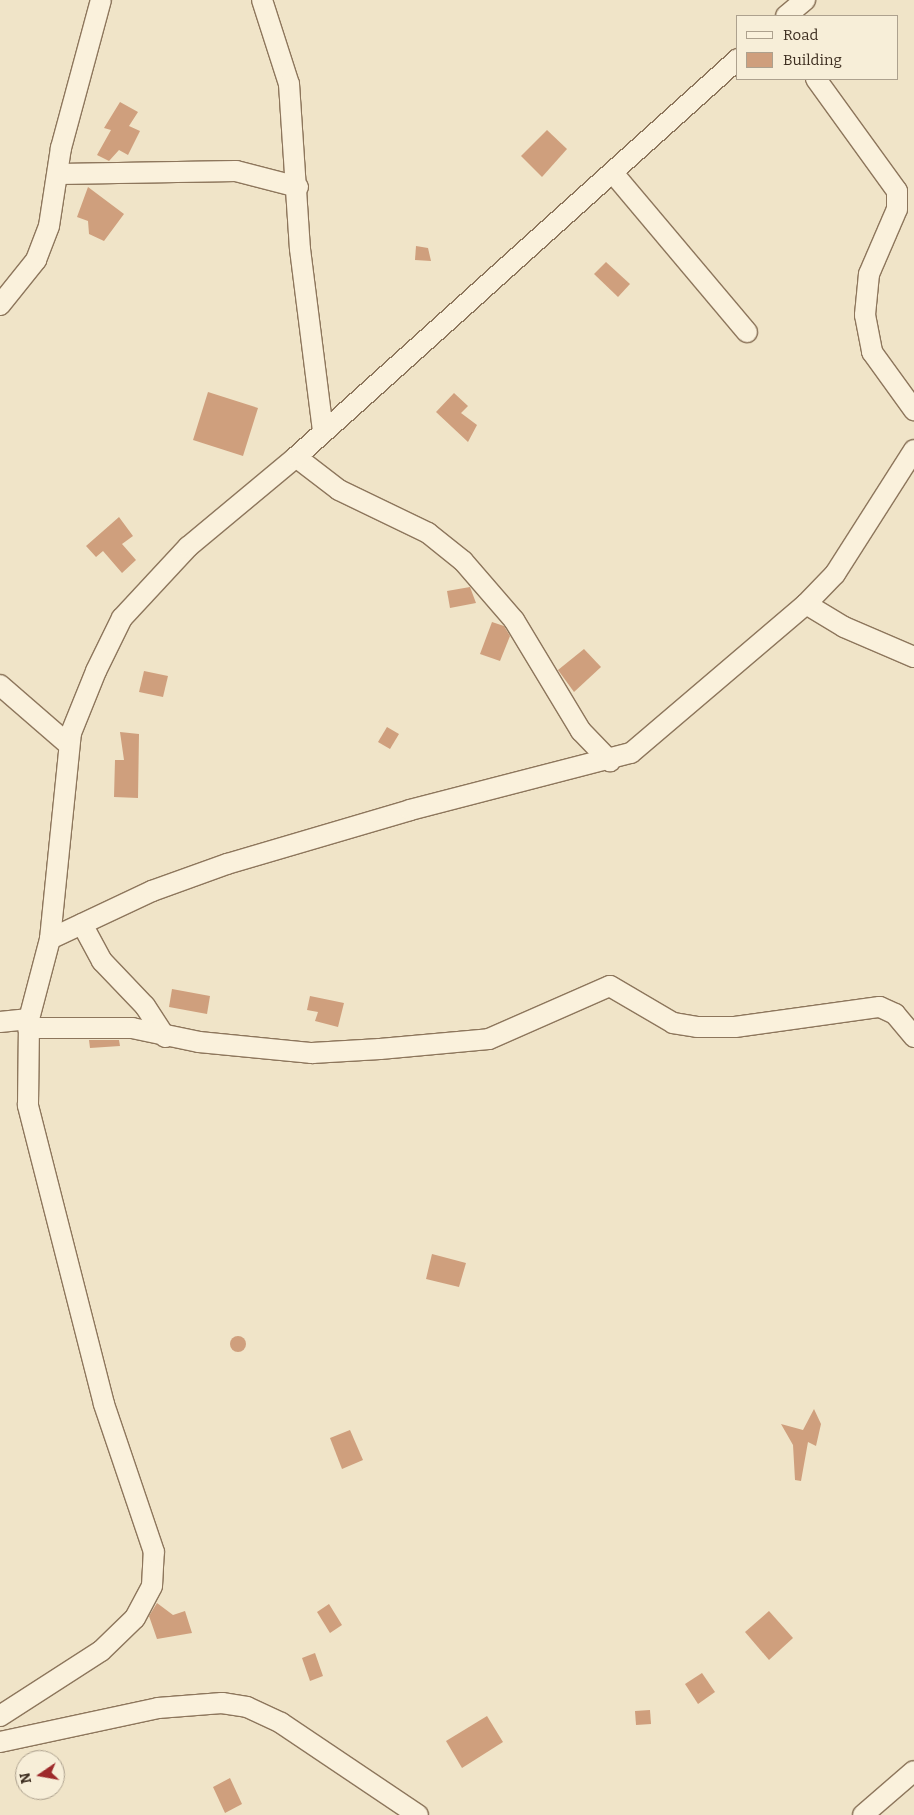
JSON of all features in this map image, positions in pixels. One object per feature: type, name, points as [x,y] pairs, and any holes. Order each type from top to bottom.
[{"type":"street","points":[[0,305],[36,260],[49,226],[59,174],[61,148],[101,0]]},
{"type":"street","points":[[262,0],[289,84],[298,187],[300,249],[323,431]]},
{"type":"street","points":[[787,15],[805,0]]},
{"type":"street","points":[[0,1716],[100,1651],[135,1618],[152,1586],[154,1552],[104,1404],[36,1144],[28,1105],[28,1024],[50,939],[69,745],[96,671],[122,618],[188,547],[296,457],[736,61]]},
{"type":"street","points":[[817,80],[897,191],[897,210],[869,274],[865,315],[872,352],[914,410]]},
{"type":"street","points":[[59,174],[236,171],[298,187]]},
{"type":"street","points":[[613,173],[747,332]]},
{"type":"street","points":[[50,939],[152,891],[227,864],[410,810],[610,761],[631,753],[806,604],[835,574],[914,450]]},
{"type":"street","points":[[296,457],[339,490],[428,533],[463,561],[514,620],[581,732],[610,761]]},
{"type":"street","points":[[806,604],[914,657]]},
{"type":"street","points":[[0,685],[69,745]]},
{"type":"street","points":[[82,924],[102,961],[146,1006],[165,1036]]},
{"type":"street","points":[[0,1022],[132,1028],[165,1036],[312,1053],[460,1043],[509,1032],[574,999],[610,986],[673,1023],[697,1028],[735,1027],[880,1007],[895,1014],[914,1037]]},
{"type":"street","points":[[0,1742],[158,1708],[230,1704],[281,1723],[418,1815]]},
{"type":"street","points":[[863,1815],[914,1771]]},
{"type":"building","points":[[120,102],[138,112],[129,126],[140,131],[128,155],[119,150],[109,161],[97,155],[111,130],[104,128]]},
{"type":"building","points":[[547,130],[567,149],[542,177],[521,156]]},
{"type":"building","points":[[88,187],[124,214],[104,241],[89,234],[88,221],[77,217]]},
{"type":"building","points":[[416,246],[428,248],[431,261],[415,260]]},
{"type":"building","points":[[606,262],[630,284],[618,297],[594,274]]},
{"type":"building","points":[[208,392],[258,408],[243,456],[193,440]]},
{"type":"building","points":[[454,393],[468,406],[461,413],[477,425],[468,442],[436,412]]},
{"type":"building","points":[[119,517],[133,536],[122,544],[136,560],[122,573],[103,551],[96,557],[86,546]]},
{"type":"building","points":[[470,587],[476,603],[450,608],[447,591]]},
{"type":"building","points":[[492,622],[504,626],[510,636],[500,661],[480,654]]},
{"type":"building","points":[[584,649],[601,667],[574,692],[558,670]]},
{"type":"building","points":[[144,671],[168,676],[163,697],[139,692]]},
{"type":"building","points":[[387,727],[399,734],[390,749],[378,742]]},
{"type":"building","points":[[120,732],[139,734],[138,798],[114,797],[115,760],[124,760]]},
{"type":"building","points":[[172,989],[210,996],[207,1014],[169,1007]]},
{"type":"building","points":[[310,996],[344,1003],[338,1027],[315,1021],[318,1012],[307,1010]]},
{"type":"building","points":[[89,1040],[119,1040],[120,1046],[90,1048]]},
{"type":"building","points":[[432,1254],[466,1263],[459,1287],[426,1279]]},
{"type":"building","points":[[238,1336],[244,1338],[246,1344],[244,1350],[238,1352],[232,1350],[230,1344],[232,1338]]},
{"type":"building","points":[[814,1409],[821,1424],[816,1446],[808,1442],[801,1481],[795,1480],[793,1445],[781,1424],[803,1430]]},
{"type":"building","points":[[350,1430],[363,1460],[342,1469],[330,1438]]},
{"type":"building","points":[[157,1603],[173,1615],[185,1611],[192,1633],[157,1639],[149,1616]]},
{"type":"building","points":[[329,1604],[342,1625],[330,1633],[317,1612]]},
{"type":"building","points":[[769,1611],[793,1638],[769,1660],[745,1632]]},
{"type":"building","points":[[315,1653],[323,1676],[310,1681],[302,1658]]},
{"type":"building","points":[[702,1673],[715,1692],[698,1704],[685,1684]]},
{"type":"building","points":[[650,1710],[651,1724],[636,1725],[635,1711]]},
{"type":"building","points":[[487,1716],[503,1742],[462,1768],[446,1741]]},
{"type":"building","points":[[230,1778],[242,1804],[225,1813],[213,1787]]}]
